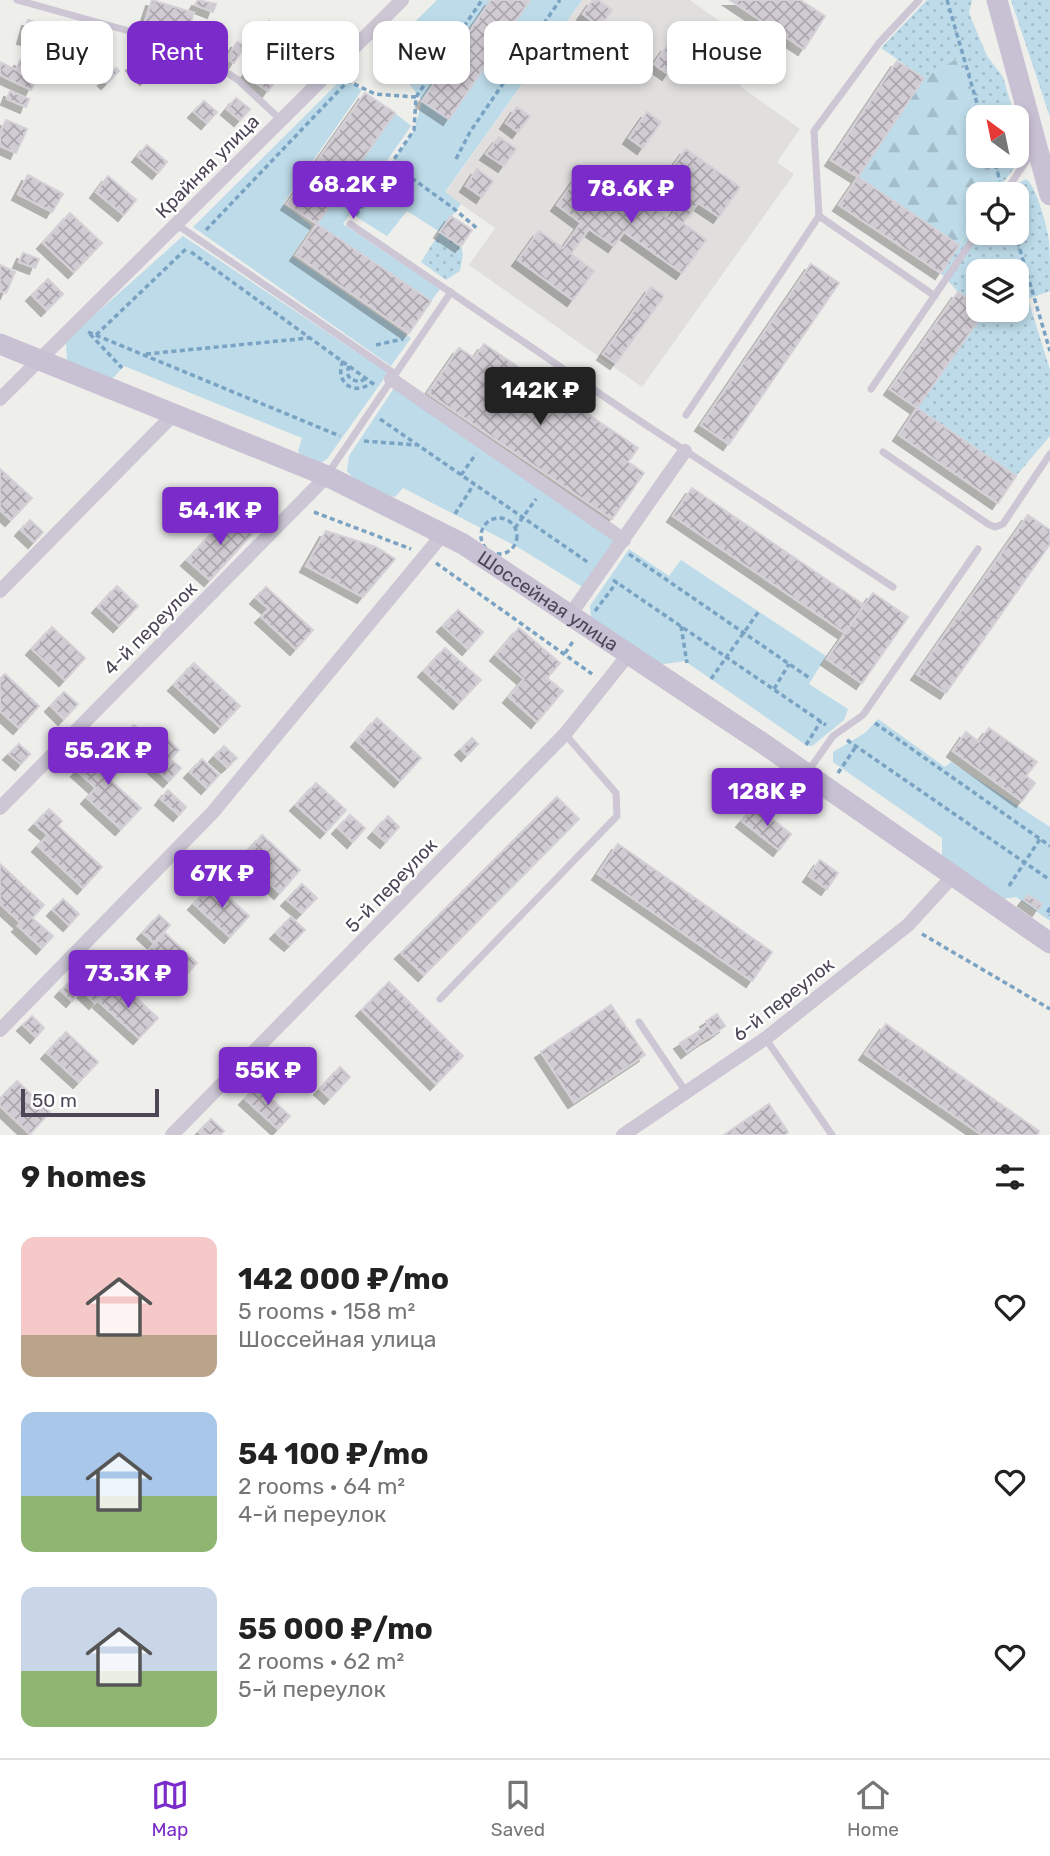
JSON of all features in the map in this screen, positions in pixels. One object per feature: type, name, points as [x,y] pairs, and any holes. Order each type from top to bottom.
[{"type":"main road","points":[[997,0],[1050,195]]},
{"type":"main road","name":"Шоссейная улица","points":[[0,344],[327,476],[443,534],[510,573],[1050,943]]},
{"type":"street","name":"Крайняя улица","points":[[0,399],[402,0]]},
{"type":"street","points":[[393,377],[621,543]]},
{"type":"street","points":[[0,591],[174,414]]},
{"type":"street","points":[[570,615],[685,451]]},
{"type":"street","name":"4-й переулок","points":[[0,808],[327,476]]},
{"type":"street","points":[[0,1030],[213,812],[443,534]]},
{"type":"street","name":"5-й переулок","points":[[172,1135],[565,734],[628,655]]},
{"type":"street","name":"6-й переулок","points":[[623,1135],[766,1038],[908,925],[952,877]]},
{"type":"lane","points":[[17,0],[190,48],[238,80],[281,120]]},
{"type":"lane","points":[[686,415],[820,216],[814,131],[879,43],[919,0]]},
{"type":"lane","points":[[1012,182],[1036,146]]},
{"type":"lane","points":[[820,216],[935,296]]},
{"type":"lane","points":[[176,224],[359,349],[393,377]]},
{"type":"lane","points":[[350,224],[685,451],[893,587]]},
{"type":"lane","points":[[872,389],[969,245]]},
{"type":"lane","points":[[327,476],[451,292]]},
{"type":"lane","points":[[883,452],[995,527],[1003,524],[1050,454]]},
{"type":"lane","points":[[806,774],[837,733],[863,715],[978,549]]},
{"type":"lane","points":[[440,999],[617,816],[616,793],[565,734]]},
{"type":"lane","points":[[639,1022],[686,1093]]},
{"type":"lane","points":[[766,1038],[832,1135]]},
{"type":"path","points":[[350,224],[414,130],[416,97],[482,0]]},
{"type":"path","points":[[456,159],[470,132],[560,0]]},
{"type":"path","points":[[947,0],[978,105]]},
{"type":"path","points":[[96,335],[198,238],[348,81],[375,94],[416,97]]},
{"type":"path","points":[[391,163],[478,229]]},
{"type":"path","points":[[1019,245],[1050,351]]},
{"type":"path","points":[[187,249],[366,378],[371,383],[367,387],[349,387],[344,383],[340,372],[342,361]]},
{"type":"path","points":[[73,326],[351,440],[418,445]]},
{"type":"path","points":[[89,332],[122,368]]},
{"type":"path","points":[[143,354],[311,338]]},
{"type":"path","points":[[359,349],[411,338]]},
{"type":"path","points":[[349,366],[348,376],[353,381],[360,382],[366,378]]},
{"type":"path","points":[[369,412],[1050,880]]},
{"type":"path","points":[[461,475],[477,452]]},
{"type":"path","points":[[455,514],[474,484]]},
{"type":"path","points":[[515,528],[539,494]]},
{"type":"path","points":[[298,506],[426,555],[455,579],[605,684]]},
{"type":"path","points":[[494,519],[506,520],[515,528],[517,534],[514,546],[504,554],[493,554],[481,541],[484,525],[494,519]]},
{"type":"path","points":[[621,543],[811,679]]},
{"type":"path","points":[[711,679],[759,611]]},
{"type":"path","points":[[681,626],[687,663]]},
{"type":"path","points":[[774,689],[789,664]]},
{"type":"path","points":[[806,745],[821,721]]},
{"type":"path","points":[[875,723],[1050,846]]},
{"type":"path","points":[[1009,886],[1040,839]]},
{"type":"path","points":[[1050,908],[1047,912],[1050,915]]},
{"type":"path","points":[[908,925],[1050,1009]]},
{"type":"shaded area","points":[[582,0],[690,0],[719,21],[667,21],[667,84],[741,84],[740,86],[800,129],[777,162],[794,174],[642,387],[469,265],[495,228],[445,193],[522,84],[653,84],[653,21],[567,21]]},
{"type":"green space","points":[[437,0],[491,0],[470,31],[470,21],[416,21]]},
{"type":"green space","points":[[530,0],[582,0],[567,21],[516,21]]},
{"type":"green space","points":[[927,0],[972,0],[969,13],[987,56],[1003,77],[1011,105],[971,105],[958,58],[924,78],[881,48]]},
{"type":"green space","points":[[1011,0],[1050,0],[1050,117]]},
{"type":"green space","points":[[958,58],[971,105],[966,105],[966,168],[990,168],[994,182],[966,182],[966,235],[959,245],[858,177],[924,78]]},
{"type":"green space","points":[[484,68],[484,84],[522,84],[445,192],[461,204],[440,232],[407,211],[387,236],[355,216],[414,130],[422,101],[449,119]]},
{"type":"green space","points":[[337,84],[352,84],[362,90],[283,204],[312,226],[292,256],[411,338],[391,366],[193,227]]},
{"type":"green space","points":[[409,84],[434,84],[422,101]]},
{"type":"green space","points":[[395,113],[411,126],[343,224],[440,289],[431,301],[317,224]]},
{"type":"green space","points":[[990,168],[1014,168],[1003,182],[994,182]]},
{"type":"green space","points":[[1029,182],[1038,198],[1049,241],[1050,291],[1029,299],[1029,259],[966,259],[966,298],[941,273],[966,235],[966,245],[1029,245]]},
{"type":"green space","points":[[440,232],[461,246],[463,254],[460,271],[446,280],[421,262]]},
{"type":"green space","points":[[183,236],[388,373],[327,459],[321,463],[303,458],[298,451],[302,438],[124,366],[108,380],[67,360],[66,343],[71,336]]},
{"type":"green space","points":[[1029,302],[1050,370],[1050,436],[1016,476],[917,408],[975,322],[1029,322]]},
{"type":"green space","points":[[394,388],[616,542],[584,588],[516,546],[403,488],[395,497],[369,488],[347,471],[349,456]]},
{"type":"green space","points":[[629,549],[669,576],[681,560],[826,656],[809,684],[848,709],[844,720],[812,746],[806,745],[685,661],[657,665],[591,617],[590,606]]},
{"type":"green space","points":[[878,719],[945,767],[951,762],[1050,827],[1050,921],[1016,897],[1001,899],[942,860],[942,838],[833,762],[833,752],[865,733]]},
{"type":"building","points":[[152,0],[194,13],[191,21],[145,21]]},
{"type":"building","points":[[198,0],[216,4],[213,12],[195,5]]},
{"type":"building","points":[[491,0],[530,0],[516,21],[484,21],[484,68],[449,119],[422,101],[434,84],[470,84],[470,31]]},
{"type":"building","points":[[593,0],[598,0],[612,10],[604,21],[592,21],[583,14]]},
{"type":"building","points":[[730,0],[800,0],[825,16],[804,49],[786,37],[786,21],[762,21]]},
{"type":"building","points":[[237,42],[242,44],[242,51],[234,63],[228,57]]},
{"type":"building","points":[[667,46],[667,73],[654,64]]},
{"type":"building","points":[[20,60],[21,84],[34,84],[31,90],[0,75],[0,62],[16,70]]},
{"type":"building","points":[[897,61],[924,78],[858,177],[831,160]]},
{"type":"building","points":[[258,84],[273,84],[268,91]]},
{"type":"building","points":[[10,91],[29,99],[26,107],[7,99]]},
{"type":"building","points":[[365,93],[395,113],[317,224],[287,204]]},
{"type":"building","points":[[236,98],[250,109],[240,120],[227,109]]},
{"type":"building","points":[[204,101],[217,112],[207,123],[194,112]]},
{"type":"building","points":[[517,107],[530,116],[518,132],[506,123]]},
{"type":"building","points":[[647,112],[661,122],[643,148],[629,138]]},
{"type":"building","points":[[6,120],[27,129],[16,153],[0,146],[0,133]]},
{"type":"building","points":[[499,137],[516,149],[504,166],[486,154]]},
{"type":"building","points":[[147,145],[167,162],[158,173],[138,156]]},
{"type":"building","points":[[686,149],[740,187],[719,217],[698,203],[683,223],[706,240],[682,273],[624,232],[614,246],[589,229],[571,254],[594,271],[573,300],[518,260],[539,231],[563,248],[581,223],[557,205],[577,177],[634,218],[645,202],[669,219],[686,195],[664,179]]},
{"type":"building","points":[[477,169],[493,181],[482,197],[466,186]]},
{"type":"building","points":[[28,175],[63,194],[52,212],[18,194]]},
{"type":"building","points":[[108,176],[136,200],[124,215],[96,192]]},
{"type":"building","points":[[858,177],[959,245],[941,273],[839,205]]},
{"type":"building","points":[[70,213],[102,243],[74,272],[43,243]]},
{"type":"building","points":[[451,216],[472,230],[461,246],[440,232]]},
{"type":"building","points":[[317,224],[431,301],[409,333],[296,255]]},
{"type":"building","points":[[23,253],[39,259],[35,268],[19,262]]},
{"type":"building","points":[[811,264],[839,283],[729,444],[701,425]]},
{"type":"building","points":[[0,265],[15,272],[6,293],[0,291]]},
{"type":"building","points":[[48,279],[63,294],[47,310],[32,295]]},
{"type":"building","points":[[651,287],[664,296],[616,363],[603,354]]},
{"type":"building","points":[[958,292],[966,298],[966,322],[977,322],[917,408],[890,389]]},
{"type":"building","points":[[484,344],[638,448],[628,462],[644,473],[612,519],[428,393],[459,348],[474,358]]},
{"type":"building","points":[[917,408],[1016,476],[998,503],[899,435]]},
{"type":"building","points":[[0,469],[32,498],[11,520],[0,510]]},
{"type":"building","points":[[692,488],[864,605],[845,633],[673,516]]},
{"type":"building","points":[[230,514],[252,534],[210,580],[187,560]]},
{"type":"building","points":[[1028,515],[1050,530],[1050,544],[946,693],[917,674]]},
{"type":"building","points":[[30,520],[43,532],[34,542],[21,530]]},
{"type":"building","points":[[326,531],[376,547],[395,559],[363,597],[306,566]]},
{"type":"building","points":[[117,586],[138,606],[119,626],[98,607]]},
{"type":"building","points":[[266,587],[313,630],[296,649],[261,617],[269,609],[256,598]]},
{"type":"building","points":[[873,593],[908,617],[862,683],[827,659]]},
{"type":"building","points":[[458,610],[483,632],[468,649],[443,626]]},
{"type":"building","points":[[52,627],[85,658],[65,680],[32,649]]},
{"type":"building","points":[[519,628],[560,663],[547,678],[563,691],[537,722],[509,697],[524,679],[496,655]]},
{"type":"building","points":[[445,648],[481,680],[459,703],[424,671]]},
{"type":"building","points":[[194,663],[240,706],[220,727],[174,685]]},
{"type":"building","points":[[5,674],[39,706],[19,728],[0,711],[0,679]]},
{"type":"building","points":[[64,692],[78,704],[64,719],[51,706]]},
{"type":"building","points":[[377,718],[421,758],[400,781],[357,741]]},
{"type":"building","points":[[134,725],[148,737],[156,728],[179,750],[170,759],[181,768],[169,781],[122,738]]},
{"type":"building","points":[[989,728],[1037,762],[1026,776],[1035,783],[1022,801],[953,751],[966,732],[979,742]]},
{"type":"building","points":[[472,738],[478,744],[467,755],[461,749]]},
{"type":"building","points":[[19,744],[30,754],[21,764],[9,754]]},
{"type":"building","points":[[102,744],[124,765],[110,780],[141,808],[121,829],[87,798],[96,788],[77,771]]},
{"type":"building","points":[[224,746],[237,758],[227,767],[215,756]]},
{"type":"building","points":[[202,759],[219,775],[207,788],[190,772]]},
{"type":"building","points":[[316,783],[346,810],[326,832],[296,805]]},
{"type":"building","points":[[168,790],[186,807],[179,815],[161,799]]},
{"type":"building","points":[[557,797],[579,819],[424,975],[401,953]]},
{"type":"building","points":[[755,806],[791,834],[779,850],[742,821]]},
{"type":"building","points":[[49,809],[62,821],[58,826],[102,867],[83,888],[38,846],[48,835],[35,824]]},
{"type":"building","points":[[350,815],[365,828],[353,842],[338,828]]},
{"type":"building","points":[[388,816],[399,827],[386,842],[374,832]]},
{"type":"building","points":[[262,835],[300,870],[280,893],[242,858]]},
{"type":"building","points":[[618,844],[772,952],[752,981],[598,874]]},
{"type":"building","points":[[820,860],[838,873],[827,889],[809,876]]},
{"type":"building","points":[[0,864],[44,905],[32,918],[53,936],[42,948],[18,926],[21,923],[0,904]]},
{"type":"building","points":[[213,883],[249,916],[230,937],[194,904]]},
{"type":"building","points":[[302,884],[317,898],[302,913],[287,900]]},
{"type":"building","points":[[1028,895],[1042,904],[1038,910],[1024,900]]},
{"type":"building","points":[[63,899],[79,914],[69,925],[53,910]]},
{"type":"building","points":[[159,915],[170,925],[154,943],[143,933]]},
{"type":"building","points":[[291,917],[305,930],[290,945],[276,933]]},
{"type":"building","points":[[165,933],[197,963],[176,985],[144,955]]},
{"type":"building","points":[[93,973],[108,988],[95,1003],[79,988]]},
{"type":"building","points":[[118,981],[158,1018],[139,1038],[99,1002]]},
{"type":"building","points":[[389,982],[463,1056],[436,1084],[362,1010]]},
{"type":"building","points":[[67,984],[78,994],[72,1001],[61,991]]},
{"type":"building","points":[[611,1005],[645,1055],[574,1102],[541,1052]]},
{"type":"building","points":[[717,1014],[725,1026],[714,1034],[706,1021]]},
{"type":"building","points":[[32,1016],[44,1028],[36,1037],[23,1025]]},
{"type":"building","points":[[886,1024],[1039,1131],[1037,1135],[982,1135],[865,1054]]},
{"type":"building","points":[[708,1025],[714,1034],[702,1041],[696,1033]]},
{"type":"building","points":[[66,1032],[98,1062],[79,1082],[47,1053]]},
{"type":"building","points":[[696,1033],[702,1041],[687,1052],[680,1043]]},
{"type":"building","points":[[340,1067],[350,1077],[330,1098],[320,1089]]},
{"type":"building","points":[[17,1081],[50,1112],[30,1134],[0,1106],[0,1099]]},
{"type":"building","points":[[257,1086],[290,1116],[278,1129],[245,1099]]},
{"type":"building","points":[[769,1104],[788,1132],[785,1135],[724,1135]]},
{"type":"building","points":[[211,1119],[224,1131],[220,1135],[202,1135],[199,1132]]}]
